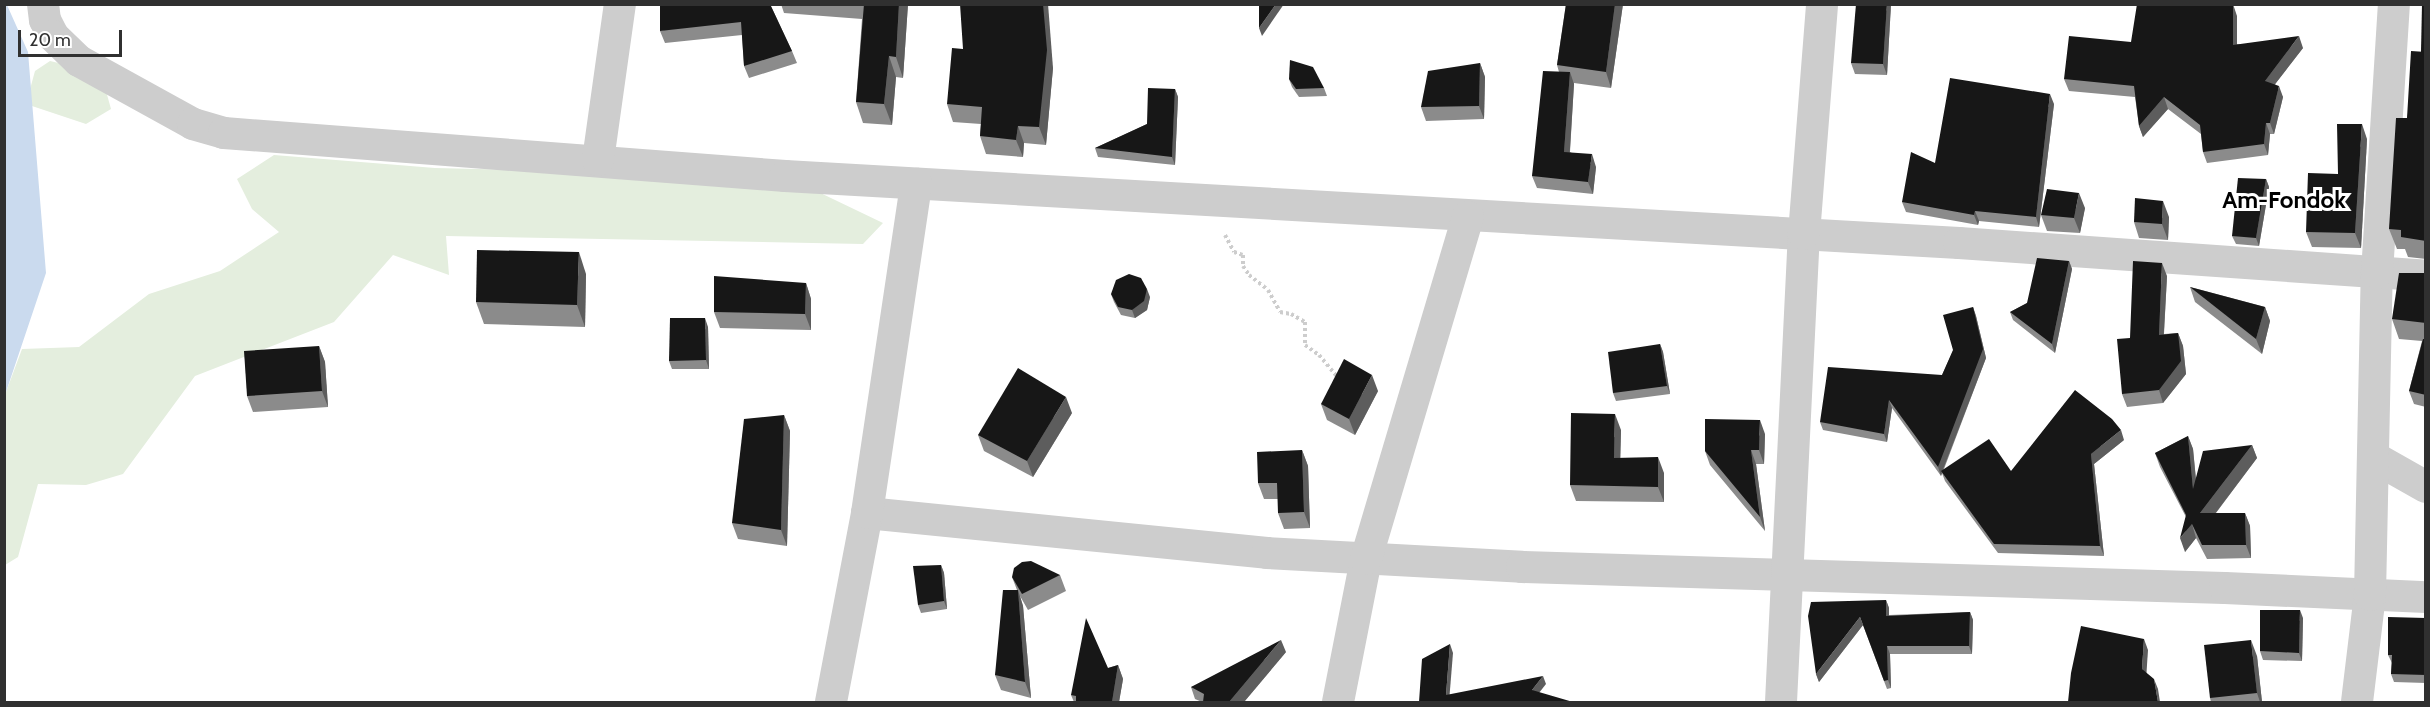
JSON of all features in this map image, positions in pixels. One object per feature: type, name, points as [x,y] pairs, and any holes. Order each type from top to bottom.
[{"type":"street","points":[[43,4],[45,20],[53,36],[79,61],[193,124],[214,130],[916,184],[1804,234],[2426,276]]},
{"type":"street","points":[[598,160],[620,4]]},
{"type":"street","points":[[1781,702],[1804,234],[1822,4]]},
{"type":"street","points":[[2357,702],[2370,595],[2377,273],[2394,4]]},
{"type":"street","points":[[831,702],[867,513],[916,184]]},
{"type":"street","points":[[1338,702],[1366,559],[1468,216]]},
{"type":"street","points":[[2373,457],[2426,487]]},
{"type":"street","points":[[867,513],[1267,554],[1522,567],[2426,597]]},
{"type":"path","points":[[1208,202],[1234,252],[1243,255],[1243,266],[1268,290],[1281,312],[1291,314],[1305,322],[1305,345],[1319,355],[1344,386]]},
{"type":"green space","points":[[50,61],[101,73],[111,109],[86,124],[26,104],[35,71]]},
{"type":"green space","points":[[274,155],[435,168],[785,176],[883,223],[863,244],[446,236],[449,275],[393,255],[334,322],[195,376],[123,474],[86,485],[38,484],[18,557],[5,565],[5,404],[6,392],[22,349],[79,347],[149,294],[220,271],[279,232],[252,209],[237,179]]},
{"type":"water","points":[[4,5],[7,5],[28,52],[46,273],[6,392],[5,404]]},
{"type":"building","points":[[660,4],[770,4],[792,51],[744,66],[741,22],[660,31]]},
{"type":"building","points":[[864,4],[899,4],[896,57],[889,56],[884,104],[856,102]]},
{"type":"building","points":[[960,4],[1043,4],[1047,50],[1039,127],[1018,126],[1016,140],[980,136],[982,107],[947,104],[952,48],[963,49]]},
{"type":"building","points":[[1259,4],[1276,4],[1259,28]]},
{"type":"building","points":[[1566,4],[1615,4],[1606,72],[1557,65]]},
{"type":"building","points":[[1856,4],[1887,4],[1883,64],[1851,63]]},
{"type":"building","points":[[2137,4],[2233,4],[2233,45],[2299,36],[2265,81],[2279,86],[2270,123],[2266,123],[2264,144],[2203,152],[2200,125],[2164,97],[2139,126],[2134,86],[2064,79],[2069,36],[2131,42]]},
{"type":"building","points":[[2422,4],[2426,4],[2426,52],[2421,52]]},
{"type":"building","points":[[2411,51],[2426,52],[2426,241],[2401,237],[2401,230],[2389,229],[2396,118],[2407,118]]},
{"type":"building","points":[[1290,60],[1313,67],[1324,88],[1296,89],[1289,79]]},
{"type":"building","points":[[1480,63],[1479,106],[1421,107],[1428,71]]},
{"type":"building","points":[[1543,71],[1570,72],[1564,152],[1592,154],[1588,182],[1532,176]]},
{"type":"building","points":[[1950,78],[2050,94],[2036,217],[1975,211],[1974,215],[1902,202],[1911,152],[1935,163]]},
{"type":"building","points":[[1148,88],[1175,89],[1172,157],[1095,148],[1147,124]]},
{"type":"building","points":[[2337,124],[2362,124],[2355,233],[2306,232],[2308,173],[2338,174]]},
{"type":"building","points":[[2238,178],[2266,179],[2256,238],[2232,236]]},
{"type":"building","points":[[2047,189],[2079,193],[2074,218],[2041,215]]},
{"type":"building","points":[[2135,198],[2163,201],[2162,224],[2134,222]]},
{"type":"building","points":[[477,250],[579,252],[577,305],[476,302]]},
{"type":"building","points":[[2037,258],[2069,261],[2052,344],[2010,312],[2027,303]]},
{"type":"building","points":[[2133,261],[2162,263],[2159,335],[2178,333],[2181,361],[2159,390],[2122,394],[2117,339],[2130,338]]},
{"type":"building","points":[[2399,273],[2426,273],[2426,323],[2392,319]]},
{"type":"building","points":[[1129,274],[1141,278],[1147,289],[1144,301],[1132,310],[1118,307],[1111,294],[1116,280]]},
{"type":"building","points":[[714,276],[806,283],[805,314],[714,312]]},
{"type":"building","points":[[2190,287],[2265,307],[2256,339]]},
{"type":"building","points":[[1973,307],[1983,349],[1938,467],[1889,400],[1884,434],[1820,422],[1828,367],[1942,375],[1953,350],[1943,315]]},
{"type":"building","points":[[670,318],[705,318],[706,360],[669,361]]},
{"type":"building","points":[[2423,339],[2426,339],[2426,395],[2409,391]]},
{"type":"building","points":[[1660,344],[1667,386],[1613,393],[1608,352]]},
{"type":"building","points":[[319,346],[322,391],[247,396],[244,351]]},
{"type":"building","points":[[1344,359],[1372,375],[1349,419],[1321,404]]},
{"type":"building","points":[[1018,368],[1066,397],[1027,461],[978,435]]},
{"type":"building","points":[[2075,390],[2112,419],[2121,430],[2091,454],[2100,546],[1994,544],[1941,471],[1989,439],[2011,471]]},
{"type":"building","points":[[1571,413],[1615,414],[1614,458],[1658,457],[1658,487],[1570,485]]},
{"type":"building","points":[[784,415],[781,530],[732,523],[744,419]]},
{"type":"building","points":[[1705,419],[1760,420],[1759,450],[1751,450],[1760,517],[1705,451]]},
{"type":"building","points":[[2188,436],[2193,489],[2203,451],[2252,445],[2200,513],[2245,513],[2246,545],[2202,545],[2192,524],[2180,538],[2186,515],[2155,453]]},
{"type":"building","points":[[1302,450],[1304,512],[1278,513],[1277,483],[1258,483],[1257,452]]},
{"type":"building","points":[[1031,561],[1060,575],[1022,594],[1012,577],[1014,568],[1022,562]]},
{"type":"building","points":[[941,565],[944,601],[918,605],[913,566]]},
{"type":"building","points":[[1003,590],[1018,590],[1025,682],[995,675]]},
{"type":"building","points":[[1886,600],[1886,616],[1970,612],[1969,646],[1887,646],[1888,680],[1884,681],[1860,617],[1816,674],[1808,616],[1811,602]]},
{"type":"building","points":[[2260,610],[2300,610],[2299,653],[2260,651]]},
{"type":"building","points":[[2388,617],[2426,618],[2426,675],[2391,674],[2392,655],[2388,655]]},
{"type":"building","points":[[1086,618],[1108,668],[1118,665],[1112,702],[1076,702],[1076,696],[1071,695]]},
{"type":"building","points":[[2081,626],[2144,639],[2142,669],[2154,679],[2158,702],[2068,702],[2071,673]]},
{"type":"building","points":[[1281,640],[1229,702],[1203,702],[1204,694],[1191,687]]},
{"type":"building","points":[[2251,640],[2257,693],[2210,698],[2204,645]]},
{"type":"building","points":[[1450,644],[1446,695],[1543,676],[1532,690],[1573,702],[1419,702],[1422,659]]},
{"type":"district","name":"Am-Fondok","points":[[2284,200]]}]
